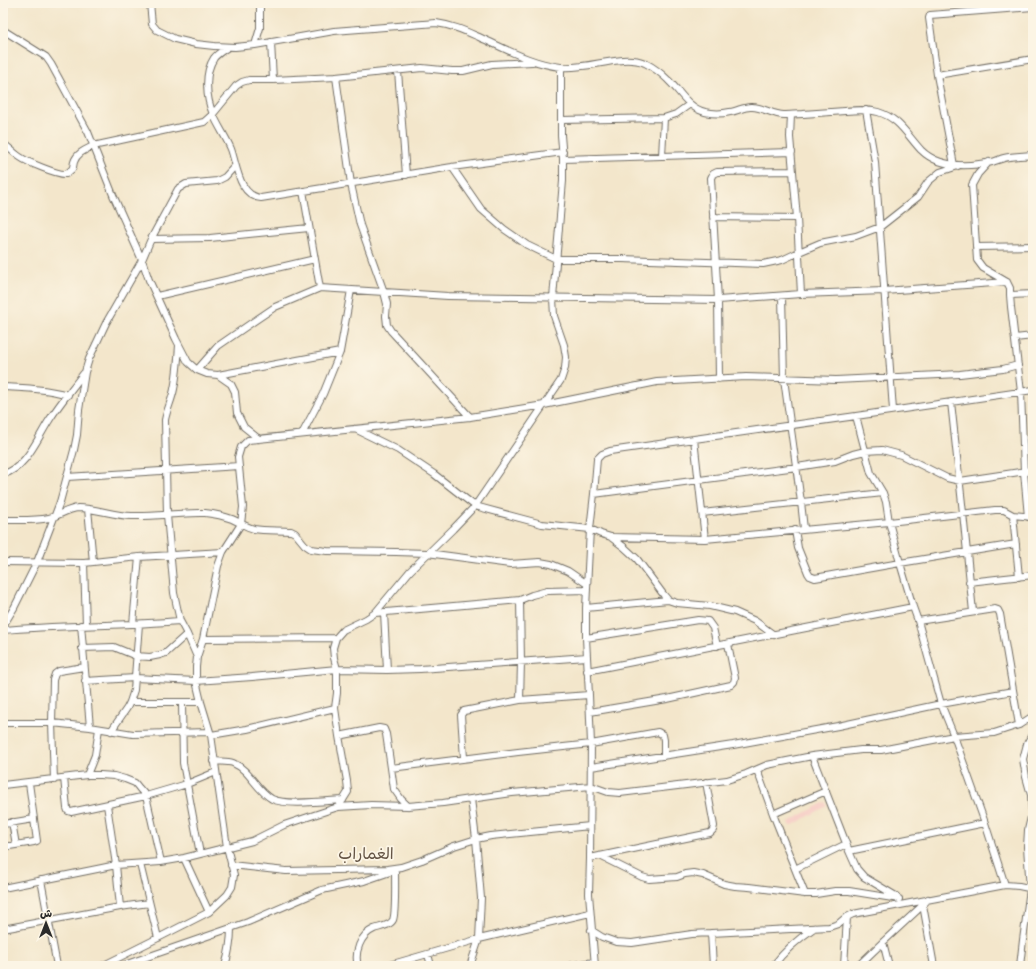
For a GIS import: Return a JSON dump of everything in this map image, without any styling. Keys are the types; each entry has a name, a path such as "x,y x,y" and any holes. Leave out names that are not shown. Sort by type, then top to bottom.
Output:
{"street":[{"path":"150,3 152,24 157,30 175,38 196,44 228,47 255,45 334,31 436,23 448,24 520,56 561,67 575,68 625,59 636,60 657,71 668,80 690,104 696,109 704,112 723,114 746,107 752,107 783,115 866,110 878,112 890,117 900,124 921,150 928,156 944,163 962,165 1033,154"},
{"path":"255,45 260,28 260,3"},
{"path":"954,165 938,75 929,18 930,15 1033,7"},
{"path":"3,30 46,57 51,64 88,132 149,280 158,296 188,362 197,370 207,374 218,375 340,352"},
{"path":"271,42 273,80"},
{"path":"228,47 215,56 210,65 207,81 209,105 231,150 240,180 246,189 256,197 261,198 452,167 563,155 662,156 792,152"},
{"path":"938,75 1033,60"},
{"path":"3,143 21,158 41,167 62,174 67,174 73,168 79,154 93,146 204,122 213,114 236,86 249,80 336,77 422,68 463,71 492,64 536,61"},
{"path":"338,807 348,792 335,708 337,693 337,669 333,648 336,638 343,630 375,613 410,571 475,506 561,380 565,368 566,357 564,345 554,316 553,298 563,181 561,67"},
{"path":"398,71 406,175"},
{"path":"336,77 351,184 360,225 384,292 387,304 387,325 391,332 470,417"},
{"path":"562,120 664,118 676,114 690,104"},
{"path":"866,110 875,162 893,410"},
{"path":"791,115 790,138 797,218 801,294"},
{"path":"662,156 664,118"},
{"path":"355,429 398,450 434,474 475,506 542,524 590,529 611,537 705,539 889,522 995,510 1004,510 1013,515 1030,517 1024,472 1021,392 1010,288 1007,282 983,268 977,260 972,184 978,174 989,162"},
{"path":"452,167 481,209 504,229 527,245 556,259 622,259 763,264 782,260 820,243 856,236 880,227 918,197 928,182 940,172 962,165"},
{"path":"3,474 11,472 24,460 50,419 84,372 106,323 142,260 151,239 178,189 186,184 217,181 225,177 235,166"},
{"path":"719,379 718,300 713,174 717,172 793,171"},
{"path":"303,191 320,288"},
{"path":"714,217 797,218"},
{"path":"151,239 210,238 309,228"},
{"path":"976,247 1033,246"},
{"path":"158,296 315,259"},
{"path":"197,370 218,346 275,307 320,288 448,296 718,300 801,294 884,291 1007,282"},
{"path":"302,434 323,394 340,352 351,290"},
{"path":"1010,295 1033,294"},
{"path":"782,296 784,379 797,467 804,529"},
{"path":"1015,338 1033,336"},
{"path":"179,345 174,390 165,420 167,515 174,593 180,621 188,634 197,657"},
{"path":"102,966 209,912 232,887 234,874 227,847 211,733 196,681 197,657 203,639 218,566 223,552 241,524 243,507 238,457 241,447 248,440 470,417 544,405 656,382 746,378 836,380 960,374 1004,369 1018,365"},
{"path":"3,626 14,608 36,562 63,495 77,435 84,372"},
{"path":"218,375 231,384 235,392 237,414 244,427 259,438"},
{"path":"3,387 33,389 68,395"},
{"path":"569,966 594,964 589,894 591,744 586,657 586,608 590,529 597,459 602,454 610,451 1033,390"},
{"path":"951,402 964,513 969,582 973,612"},
{"path":"856,416 870,473 883,493 886,502 889,522 900,563 941,704 985,823 1005,885"},
{"path":"694,439 705,539"},
{"path":"594,494 797,467 835,461 865,451 882,450 901,455 947,478 960,481 1033,470"},
{"path":"67,477 239,466"},
{"path":"702,513 883,493"},
{"path":"3,520 37,520 55,516 77,508 123,516 207,513 233,519 254,529 291,530 305,545 311,549 327,551 428,553 510,564 540,562 551,564 568,571 587,587"},
{"path":"88,509 93,562"},
{"path":"1013,515 1019,577"},
{"path":"795,530 798,548 810,576 815,578 1016,544"},
{"path":"611,537 637,559 668,600"},
{"path":"3,562 84,563 139,557 223,552"},
{"path":"111,731 130,702 134,690 139,557"},
{"path":"84,563 82,648 90,727"},
{"path":"969,582 1033,575"},
{"path":"375,613 520,600 532,594 547,591 587,587"},
{"path":"520,600 520,700"},
{"path":"586,608 668,600 677,603 710,606 734,612 755,621 774,635"},
{"path":"588,671 913,607"},
{"path":"918,621 973,612 995,609 998,610 1000,614 1019,725"},
{"path":"384,612 387,670"},
{"path":"586,638 698,620 708,621 713,628 717,646"},
{"path":"3,630 180,621"},
{"path":"82,648 114,648 136,656 146,657 160,655 172,648 188,634"},
{"path":"203,639 336,638"},
{"path":"590,712 667,699 731,685 735,678 728,644"},
{"path":"86,681 135,678 196,681 337,669 420,669 586,657"},
{"path":"54,780 52,723 55,674 59,671 84,667"},
{"path":"591,767 838,726 941,704 1013,691"},
{"path":"464,758 461,721 462,712 520,700 589,695"},
{"path":"130,702 201,702"},
{"path":"182,702 183,763 200,854"},
{"path":"3,724 52,723 144,734 211,733 247,729 335,708"},
{"path":"3,888 116,866 161,862 184,858 252,841 284,825 338,807 408,806 443,803 512,793 591,786 608,792 620,793 727,780 767,765 812,756 860,750 881,750 954,736 994,733 1019,725 1033,716"},
{"path":"339,736 380,728 384,729 394,789 408,806"},
{"path":"87,775 95,755 99,729"},
{"path":"391,768 464,758 591,744 658,732 663,735 664,756"},
{"path":"1020,966 1032,889 1027,847 1031,830 1031,788 1026,777 1023,759 1027,744 1033,733"},
{"path":"812,756 857,870 864,877 908,903"},
{"path":"214,761 232,763 242,768 264,793 273,799 286,803 343,800"},
{"path":"757,770 805,894"},
{"path":"64,778 68,811 71,812 146,796 188,784 216,772"},
{"path":"3,785 87,775 114,776 135,783 146,796 161,862"},
{"path":"3,847 37,841 29,782"},
{"path":"590,858 710,833 714,826 706,782"},
{"path":"773,814 826,791"},
{"path":"470,966 479,939 481,898 471,799"},
{"path":"107,805 116,866 120,907"},
{"path":"3,824 34,819"},
{"path":"12,822 16,845"},
{"path":"849,851 985,823"},
{"path":"122,966 248,922 322,890 364,881 476,839 491,836 590,826"},
{"path":"795,869 846,844"},
{"path":"600,856 649,879 677,877 693,873 734,886 805,894 849,891 899,898"},
{"path":"184,858 209,912"},
{"path":"140,864 158,938"},
{"path":"231,865 286,871 398,869"},
{"path":"358,966 356,960 358,947 365,935 372,930 389,924 393,920 398,869"},
{"path":"41,880 57,966"},
{"path":"591,930 602,937 616,942 632,943 692,934 829,927 838,924 847,916 853,914 928,899 1005,885 1032,889"},
{"path":"858,966 928,899"},
{"path":"3,929 149,903"},
{"path":"923,905 934,966"},
{"path":"386,966 479,939 590,913"},
{"path":"844,966 847,916"},
{"path":"225,966 230,946 231,928"},
{"path":"773,966 788,948 815,928"},
{"path":"712,933 714,966"},
{"path":"883,942 889,966"},
{"path":"428,954 431,966"}],"shaded area":[{"path":"825,802 827,806 791,826 789,822"}],"district":[{"name":"الغماراب","path":"366,853"}]}
